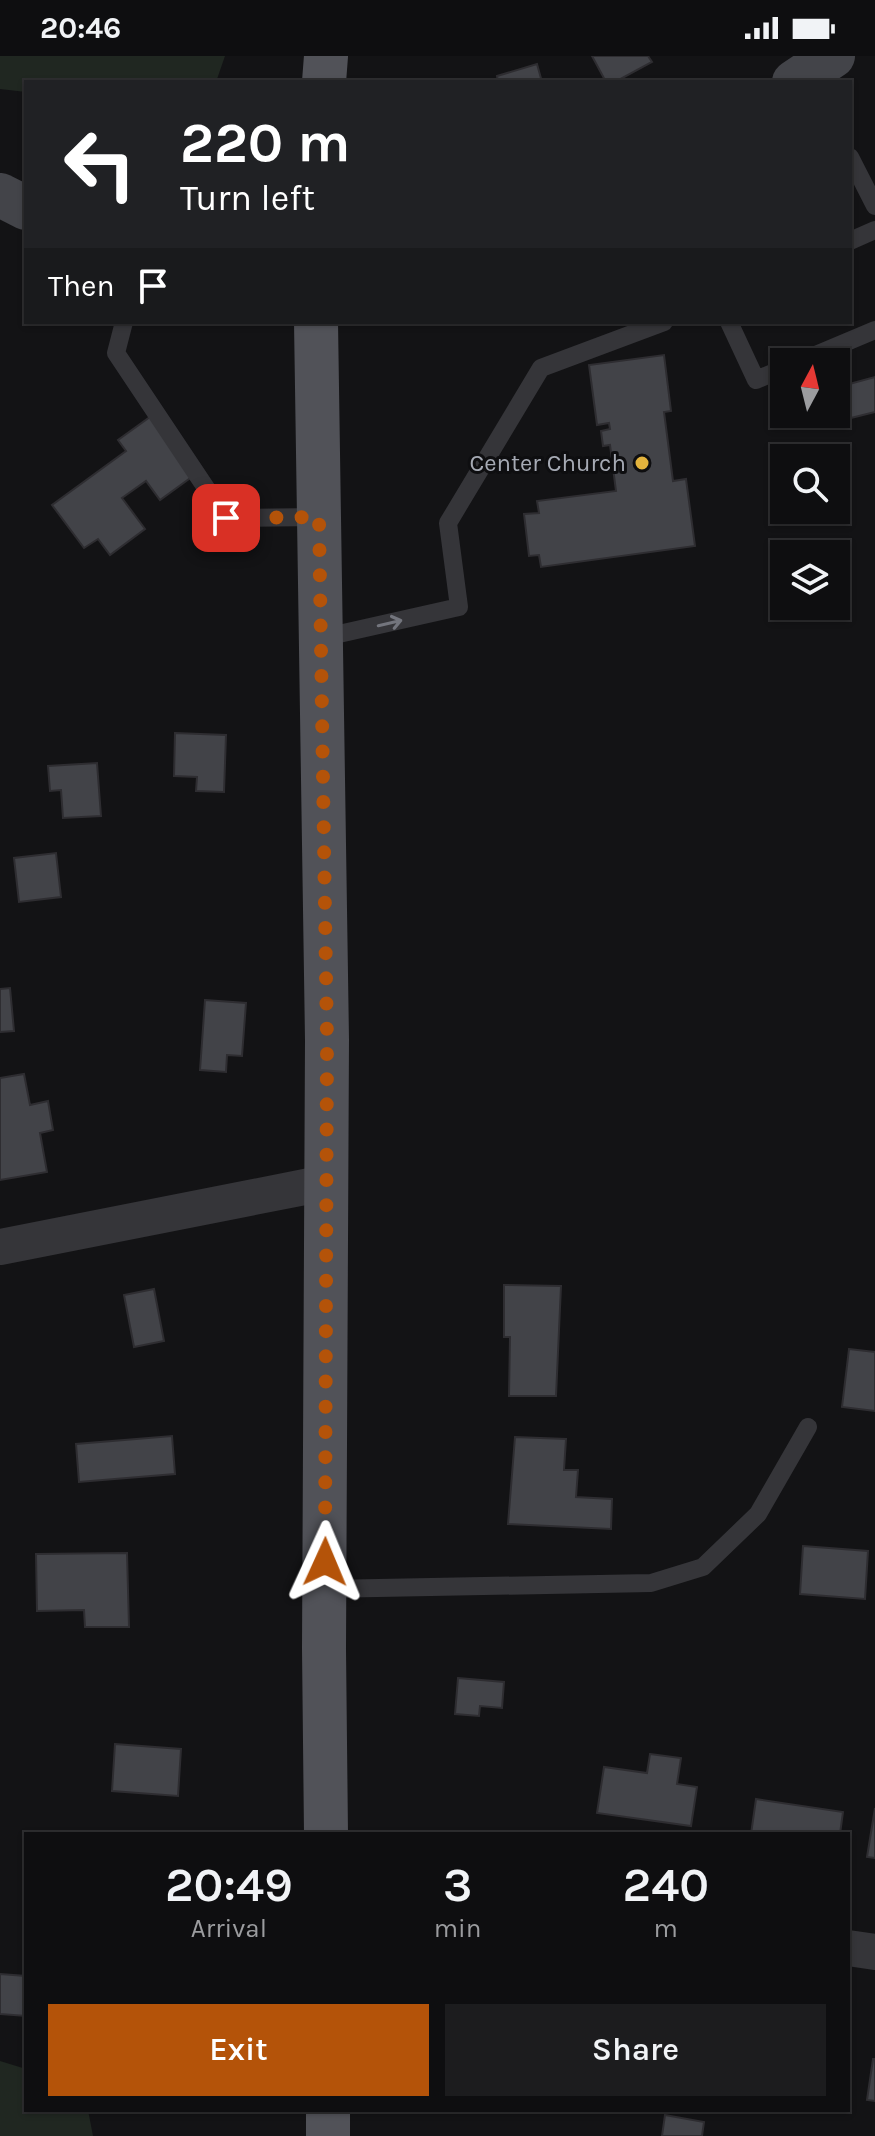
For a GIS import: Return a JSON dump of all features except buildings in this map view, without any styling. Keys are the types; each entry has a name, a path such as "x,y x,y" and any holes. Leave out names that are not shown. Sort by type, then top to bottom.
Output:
{"main road":[{"path":"324,80 326,56"},
{"path":"0,195 24,207"},
{"path":"316,324 327,1040 326,1832"},
{"path":"328,2112 328,2136"}],"street":[{"path":"0,1247 325,1183"},
{"path":"850,1948 875,1952"}],"lane":[{"path":"852,161 875,206"},
{"path":"852,240 875,230"},
{"path":"123,324 116,353 226,518 319,517"},
{"path":"321,638 459,607 448,523 541,368 655,324"},
{"path":"730,324 756,380 770,374"},
{"path":"832,348 875,330"},
{"path":"325,1589 651,1583 703,1567 758,1514 808,1427"}],"shaded area":[{"path":"0,56 225,56 217,80 24,80 24,92 0,89"},
{"path":"0,2061 24,2068 24,2112 88,2112 93,2136 0,2136"}],"place":[{"name":"Center Church","path":"642,463"}],"route":[{"path":"226,518 319,517 327,1040 325,1562"}]}
